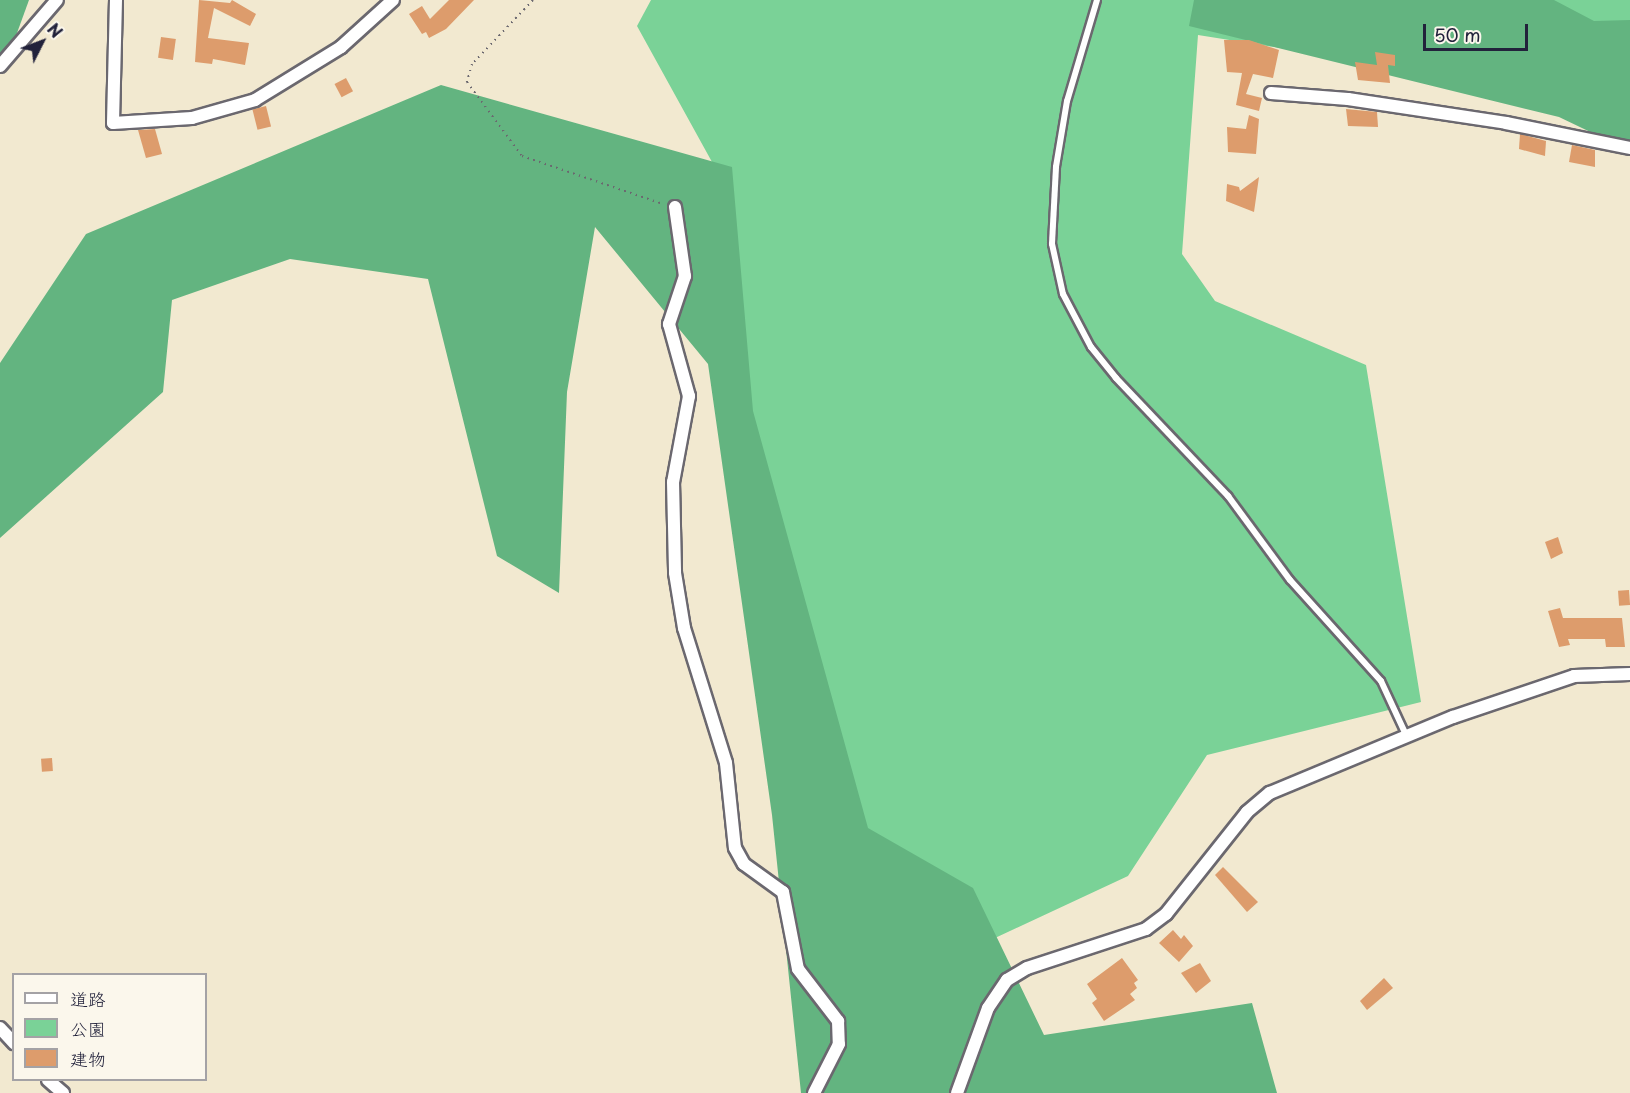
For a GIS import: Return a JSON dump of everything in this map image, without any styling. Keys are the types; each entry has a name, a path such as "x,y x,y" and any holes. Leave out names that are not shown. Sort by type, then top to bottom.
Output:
{"street":[{"path":"0,66 57,0"},
{"path":"116,0 113,123 192,118 255,100 341,47 393,0"},
{"path":"1271,93 1495,121 1630,148"},
{"path":"675,207 685,276 669,324 689,396 673,482 675,573 684,628 726,763 735,848 744,864 783,892 798,969 838,1021 839,1044 814,1093"},
{"path":"957,1093 988,1008 1007,980 1027,968 1146,929 1166,914 1247,812 1270,793 1407,737 1574,676 1630,674"},
{"path":"0,1028 12,1041"},
{"path":"49,1081 63,1093"}],"lane":[{"path":"1096,0 1067,101 1056,167 1052,244 1063,294 1086,340 1116,378 1228,496 1290,580 1381,681 1407,737"}],"path":[{"path":"533,0 472,64 467,75 467,82 491,118 522,156 675,207"}],"green space":[{"path":"0,0 29,0 13,44 0,56"},
{"path":"651,0 1630,0 1630,103 1198,35 1182,254 1215,301 1366,365 1421,702 1207,755 1128,876 935,966 807,827 712,162 637,26"},
{"path":"1194,0 1554,0 1594,21 1630,20 1630,151 1559,117 1189,26"},
{"path":"441,85 732,167 753,411 868,828 973,888 1044,1035 1252,1003 1277,1093 801,1093 772,815 708,364 595,227 567,392 559,593 497,556 428,279 290,259 172,300 163,392 0,538 0,363 86,234"}],"building":[{"path":"199,0 230,3 232,0 256,14 250,26 214,8 208,38 249,43 245,65 213,59 212,64 195,62"},
{"path":"449,0 474,0 446,29 429,38 426,32 422,34 409,14 422,6 430,19"},
{"path":"161,37 176,39 173,60 158,58"},
{"path":"1224,40 1249,40 1279,50 1273,78 1253,74 1246,94 1262,98 1259,111 1236,105 1242,73 1227,72"},
{"path":"1375,52 1395,55 1395,66 1388,65 1390,83 1358,80 1355,62 1377,65"},
{"path":"346,78 353,91 342,97 335,84"},
{"path":"266,106 271,126 257,130 252,109"},
{"path":"1346,109 1377,112 1378,127 1348,126"},
{"path":"1249,115 1259,119 1256,154 1228,152 1227,127 1246,129"},
{"path":"155,129 162,154 146,158 138,130"},
{"path":"1520,134 1546,141 1545,156 1519,149"},
{"path":"1572,145 1595,150 1595,167 1569,162"},
{"path":"1259,177 1254,212 1226,201 1227,184 1239,187 1240,191"},
{"path":"1558,537 1563,553 1551,559 1545,542"},
{"path":"1629,590 1630,605 1619,606 1618,591"},
{"path":"1560,608 1563,618 1622,618 1625,647 1606,647 1605,639 1568,639 1570,645 1559,647 1548,611"},
{"path":"52,758 53,771 42,772 41,759"},
{"path":"1223,867 1258,902 1247,912 1215,875"},
{"path":"1173,930 1181,939 1184,935 1193,946 1179,962 1159,943"},
{"path":"1122,958 1138,980 1134,983 1137,988 1130,994 1135,1000 1104,1021 1092,1003 1097,999 1087,984"},
{"path":"1200,963 1211,981 1196,993 1181,973"},
{"path":"1384,978 1393,988 1367,1010 1360,1001"}]}
